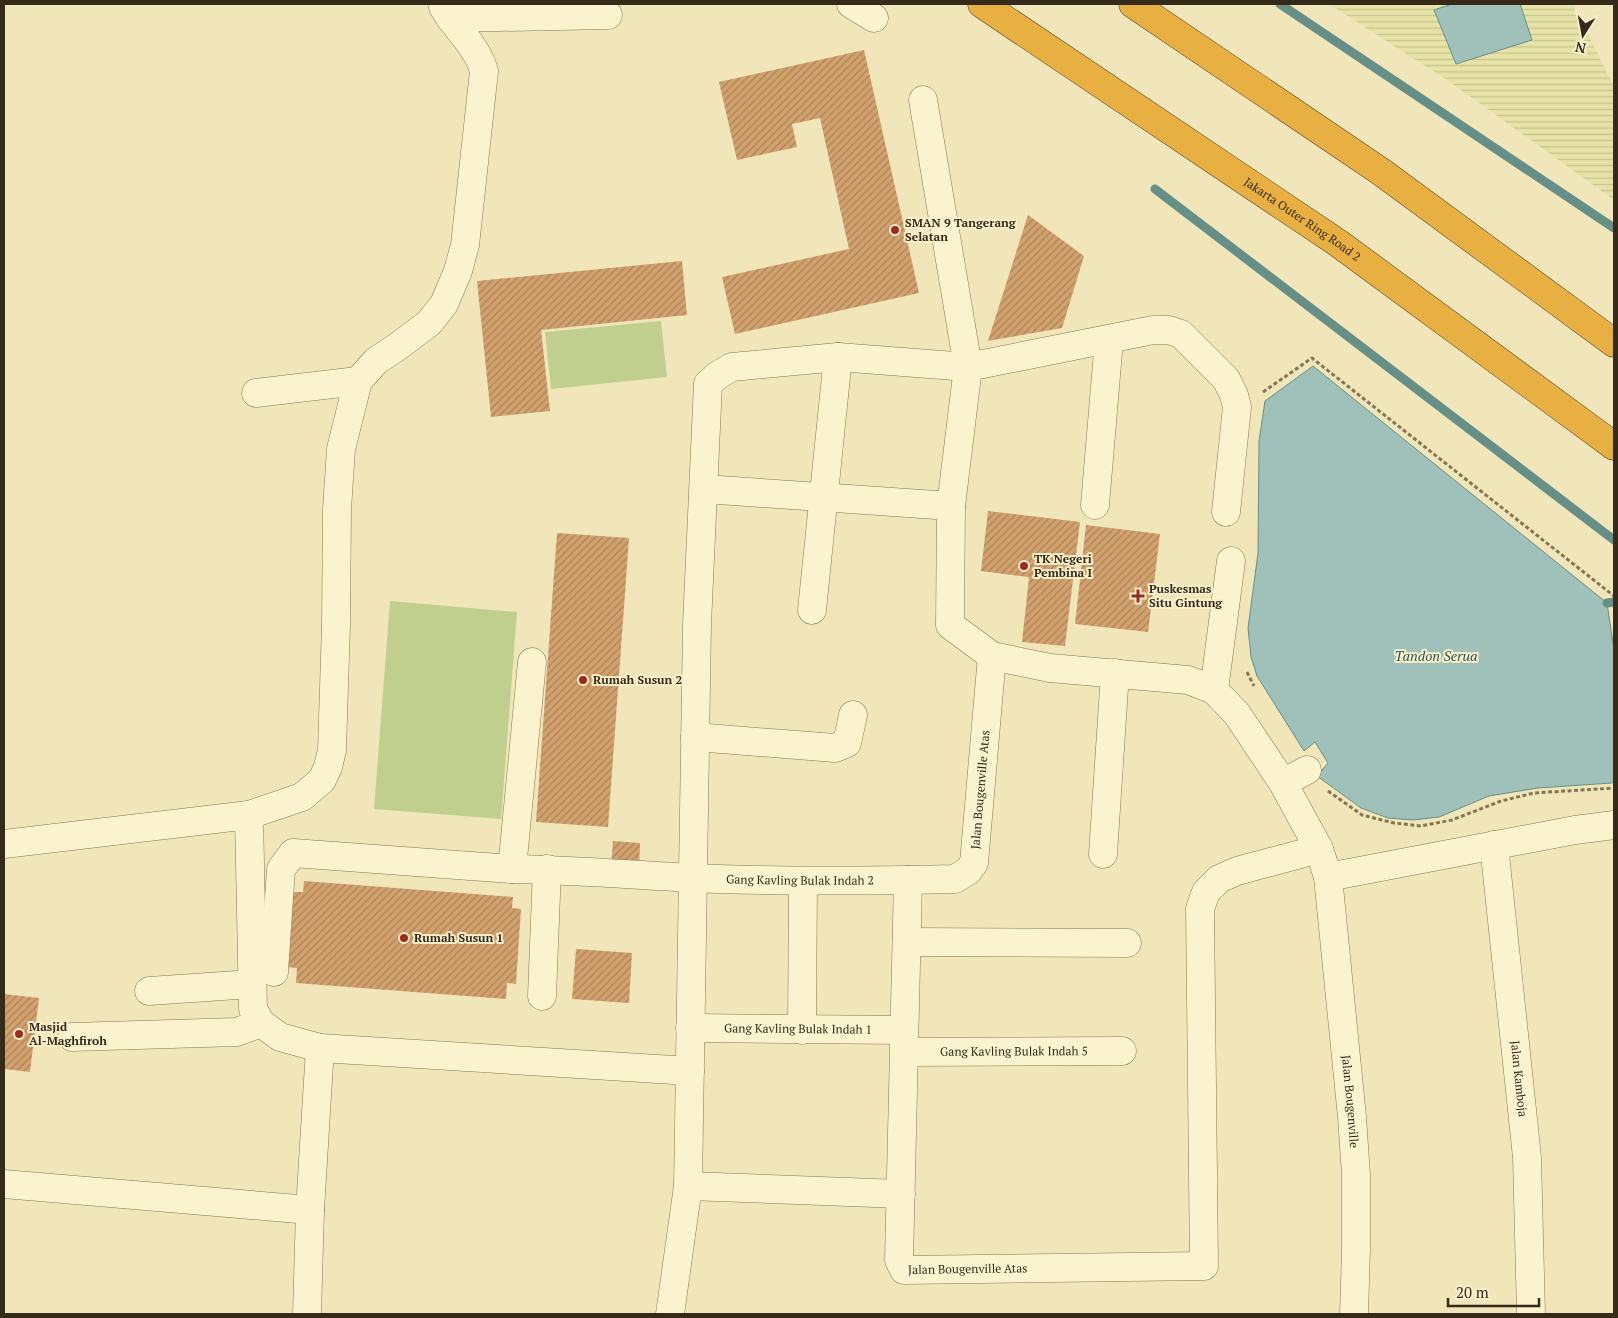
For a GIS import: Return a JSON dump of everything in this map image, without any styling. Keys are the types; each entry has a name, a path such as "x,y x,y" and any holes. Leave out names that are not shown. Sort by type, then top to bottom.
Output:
{"highway":[{"name":"Jakarta Outer Ring Road 2","path":"982,4 1338,242 1614,446"},
{"path":"1133,4 1380,171 1614,343"}],"street":[{"path":"851,4 874,18"},
{"path":"446,11 608,15"},
{"path":"4,844 249,815 302,797 322,780 328,767 332,750 337,509 341,449 358,381 376,361 429,323 444,304 458,272 465,245 484,71 481,60 474,48 446,11"},
{"path":"923,100 968,368 951,506 950,625 992,656 1050,668 1188,680 1214,690 1231,561"},
{"path":"670,1314 688,1186 697,624 708,384 718,375 732,367 838,357 968,368 1153,330 1169,330 1181,334 1226,379 1234,395 1236,407 1226,512"},
{"path":"1095,505 1109,340"},
{"path":"812,610 838,357"},
{"path":"256,393 358,381"},
{"path":"704,489 951,506"},
{"name":"Jalan Bougenville Atas","path":"992,656 974,863 968,871 955,879 908,880 899,1260 904,1270 1204,1266 1200,909 1206,892 1219,879 1237,871 1319,849"},
{"path":"512,869 532,662"},
{"path":"1103,854 1116,673"},
{"name":"Jalan Bougenville","path":"1214,690 1237,714 1283,783 1319,849 1329,883 1356,1175 1354,1314"},
{"path":"695,737 835,748 847,743 853,715"},
{"path":"1283,783 1307,770"},
{"path":"249,815 263,978 253,1009 261,1023 280,1037 320,1048 690,1071"},
{"path":"1329,883 1494,845 1614,825"},
{"name":"Jalan Kamboja","path":"1494,845 1527,1157 1531,1314"},
{"name":"Gang Kavling Bulak Indah 2","path":"263,978 280,869 294,853 512,869 547,869 693,878 803,881 908,880"},
{"path":"542,996 547,869"},
{"path":"802,1030 803,881"},
{"path":"907,942 1127,943"},
{"path":"149,991 263,978"},
{"path":"72,1037 236,1032 261,1023"},
{"name":"Gang Kavling Bulak Indah 1","path":"690,1028 802,1030 905,1041"},
{"name":"Gang Kavling Bulak Indah 5","path":"905,1041 1122,1051"},
{"path":"307,1314 310,1210 320,1048"},
{"path":"4,1184 310,1210"},
{"path":"688,1186 901,1194"}],"path":[{"path":"1258,396 1312,358 1614,596"},
{"path":"1245,665 1256,690"},
{"path":"1307,770 1330,793 1362,815 1394,823 1421,826 1452,820 1501,801 1534,793 1614,788"}],"shaded area":[{"path":"1329,4 1573,4 1614,87 1614,200 1450,82"}],"green space":[{"path":"661,321 667,377 551,389 545,332"},
{"path":"390,601 517,612 501,819 374,809"}],"water":[{"path":"1452,4 1520,4 1532,40 1456,64 1434,10"},
{"name":"Tandon Serua","path":"1313,366 1607,603 1614,650 1614,781 1612,783 1538,788 1489,796 1439,817 1413,820 1388,818 1361,808 1317,776 1328,763 1315,742 1304,751 1257,676 1251,657 1248,628 1258,553 1259,441 1265,401"}],"building":[{"path":"864,50 919,293 735,334 722,277 849,249 820,118 792,124 797,147 737,160 719,82"},
{"path":"1028,215 1084,256 1062,328 988,341"},
{"path":"682,261 687,315 541,330 550,411 491,417 477,281"},
{"path":"988,511 1080,522 1065,646 1022,642 1029,577 981,571"},
{"path":"1086,525 1160,534 1148,632 1075,624"},
{"name":"Rumah Susun 2","path":"557,533 629,538 608,827 536,822"},
{"path":"613,841 640,843 639,870 611,868"},
{"name":"Rumah Susun 1","path":"304,881 513,897 512,908 521,909 516,984 507,983 506,999 296,983 297,968 287,967 293,892 303,892"},
{"path":"576,949 632,953 629,1003 572,999"},
{"name":"Masjid Al-Maghfiroh","path":"4,994 39,998 30,1072 4,1069"}],"waterway":[{"path":"1280,4 1614,228"},
{"path":"1155,189 1614,540"},
{"path":"1607,603 1614,602"}],"place":[{"name":"SMAN 9 Tangerang Selatan","path":"895,230"},
{"name":"TK Negeri Pembina I","path":"1024,566"},
{"name":"Puskesmas Situ Gintung","path":"1138,596"},
{"name":"Rumah Susun 2","path":"583,680"},
{"name":"Rumah Susun 1","path":"404,938"},
{"name":"Masjid Al-Maghfiroh","path":"19,1034"}]}
